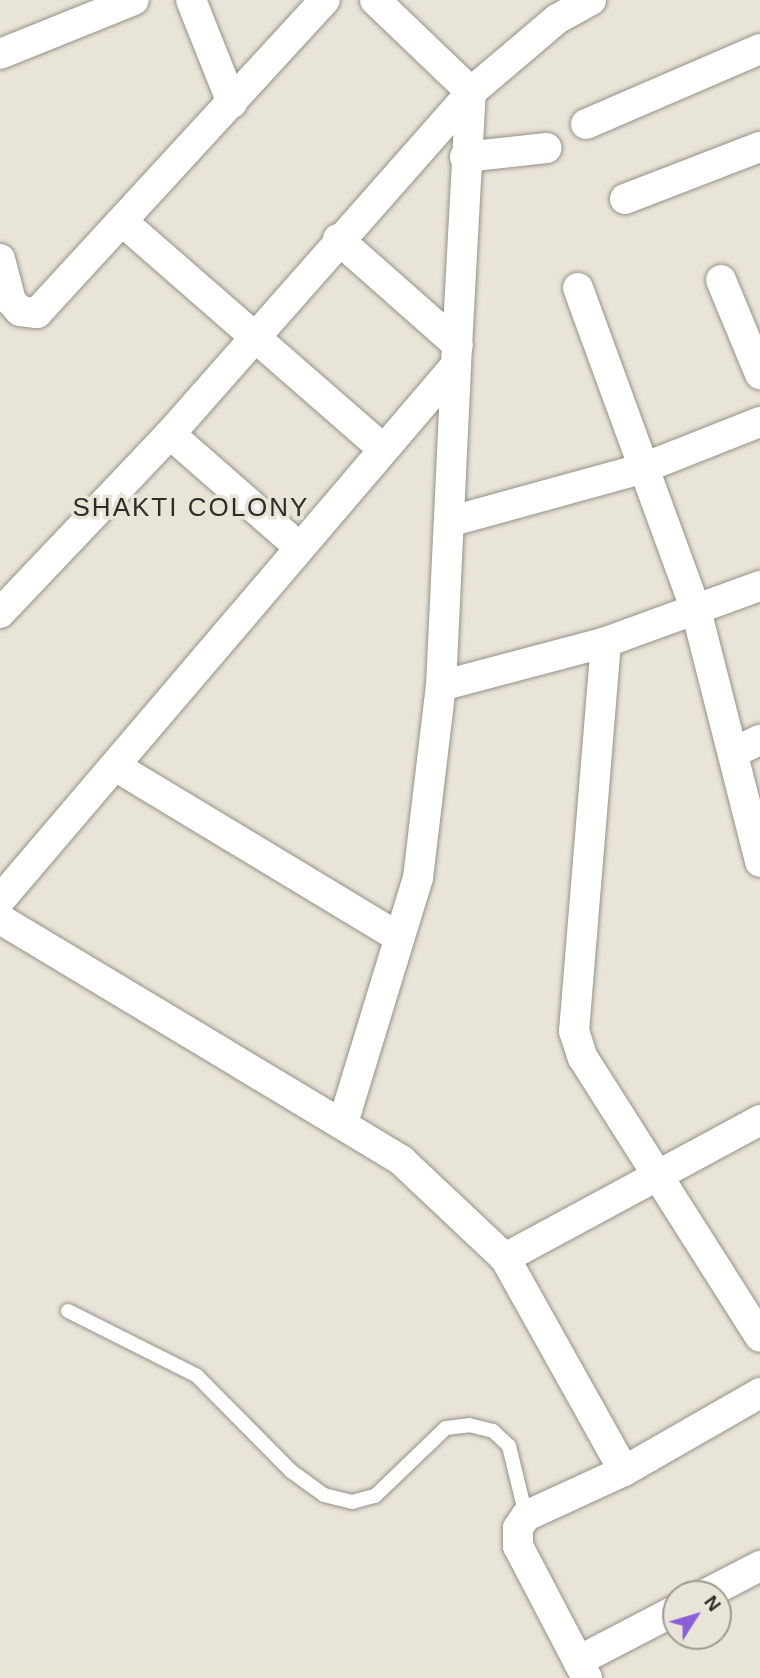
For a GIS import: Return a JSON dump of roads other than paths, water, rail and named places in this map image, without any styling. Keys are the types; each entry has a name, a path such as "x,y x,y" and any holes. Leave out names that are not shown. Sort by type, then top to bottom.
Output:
{"street":[{"path":"0,54 134,0"},
{"path":"191,0 232,103"},
{"path":"2,271 20,311 37,313 325,0"},
{"path":"375,0 471,92"},
{"path":"0,613 170,434 338,239 471,92 557,19 591,0"},
{"path":"586,124 760,49"},
{"path":"343,1123 418,878 441,686 452,521 457,355 471,92"},
{"path":"625,199 760,147"},
{"path":"466,157 547,148"},
{"path":"123,222 382,447"},
{"path":"338,239 457,355"},
{"path":"721,280 760,374"},
{"path":"578,288 641,469 696,610 760,862"},
{"path":"0,900 457,355"},
{"path":"452,521 641,469 760,422"},
{"path":"170,434 298,546"},
{"path":"441,686 606,642 760,586"},
{"path":"606,642 574,1031 583,1058 760,1337"},
{"path":"733,753 760,740"},
{"path":"115,766 398,937"},
{"path":"0,919 343,1123 402,1161 505,1258 624,1471"},
{"path":"505,1258 660,1177 760,1120"},
{"path":"662,1619 583,1670 518,1546 526,1516 624,1471 760,1393"},
{"path":"732,1581 760,1566"}],"lane":[{"path":"68,1311 197,1376 290,1471 324,1494 352,1502 375,1496 446,1428 470,1425 493,1431 509,1446 526,1516"}],"district":[{"name":"SHAKTI COLONY","path":"191,508"}]}
